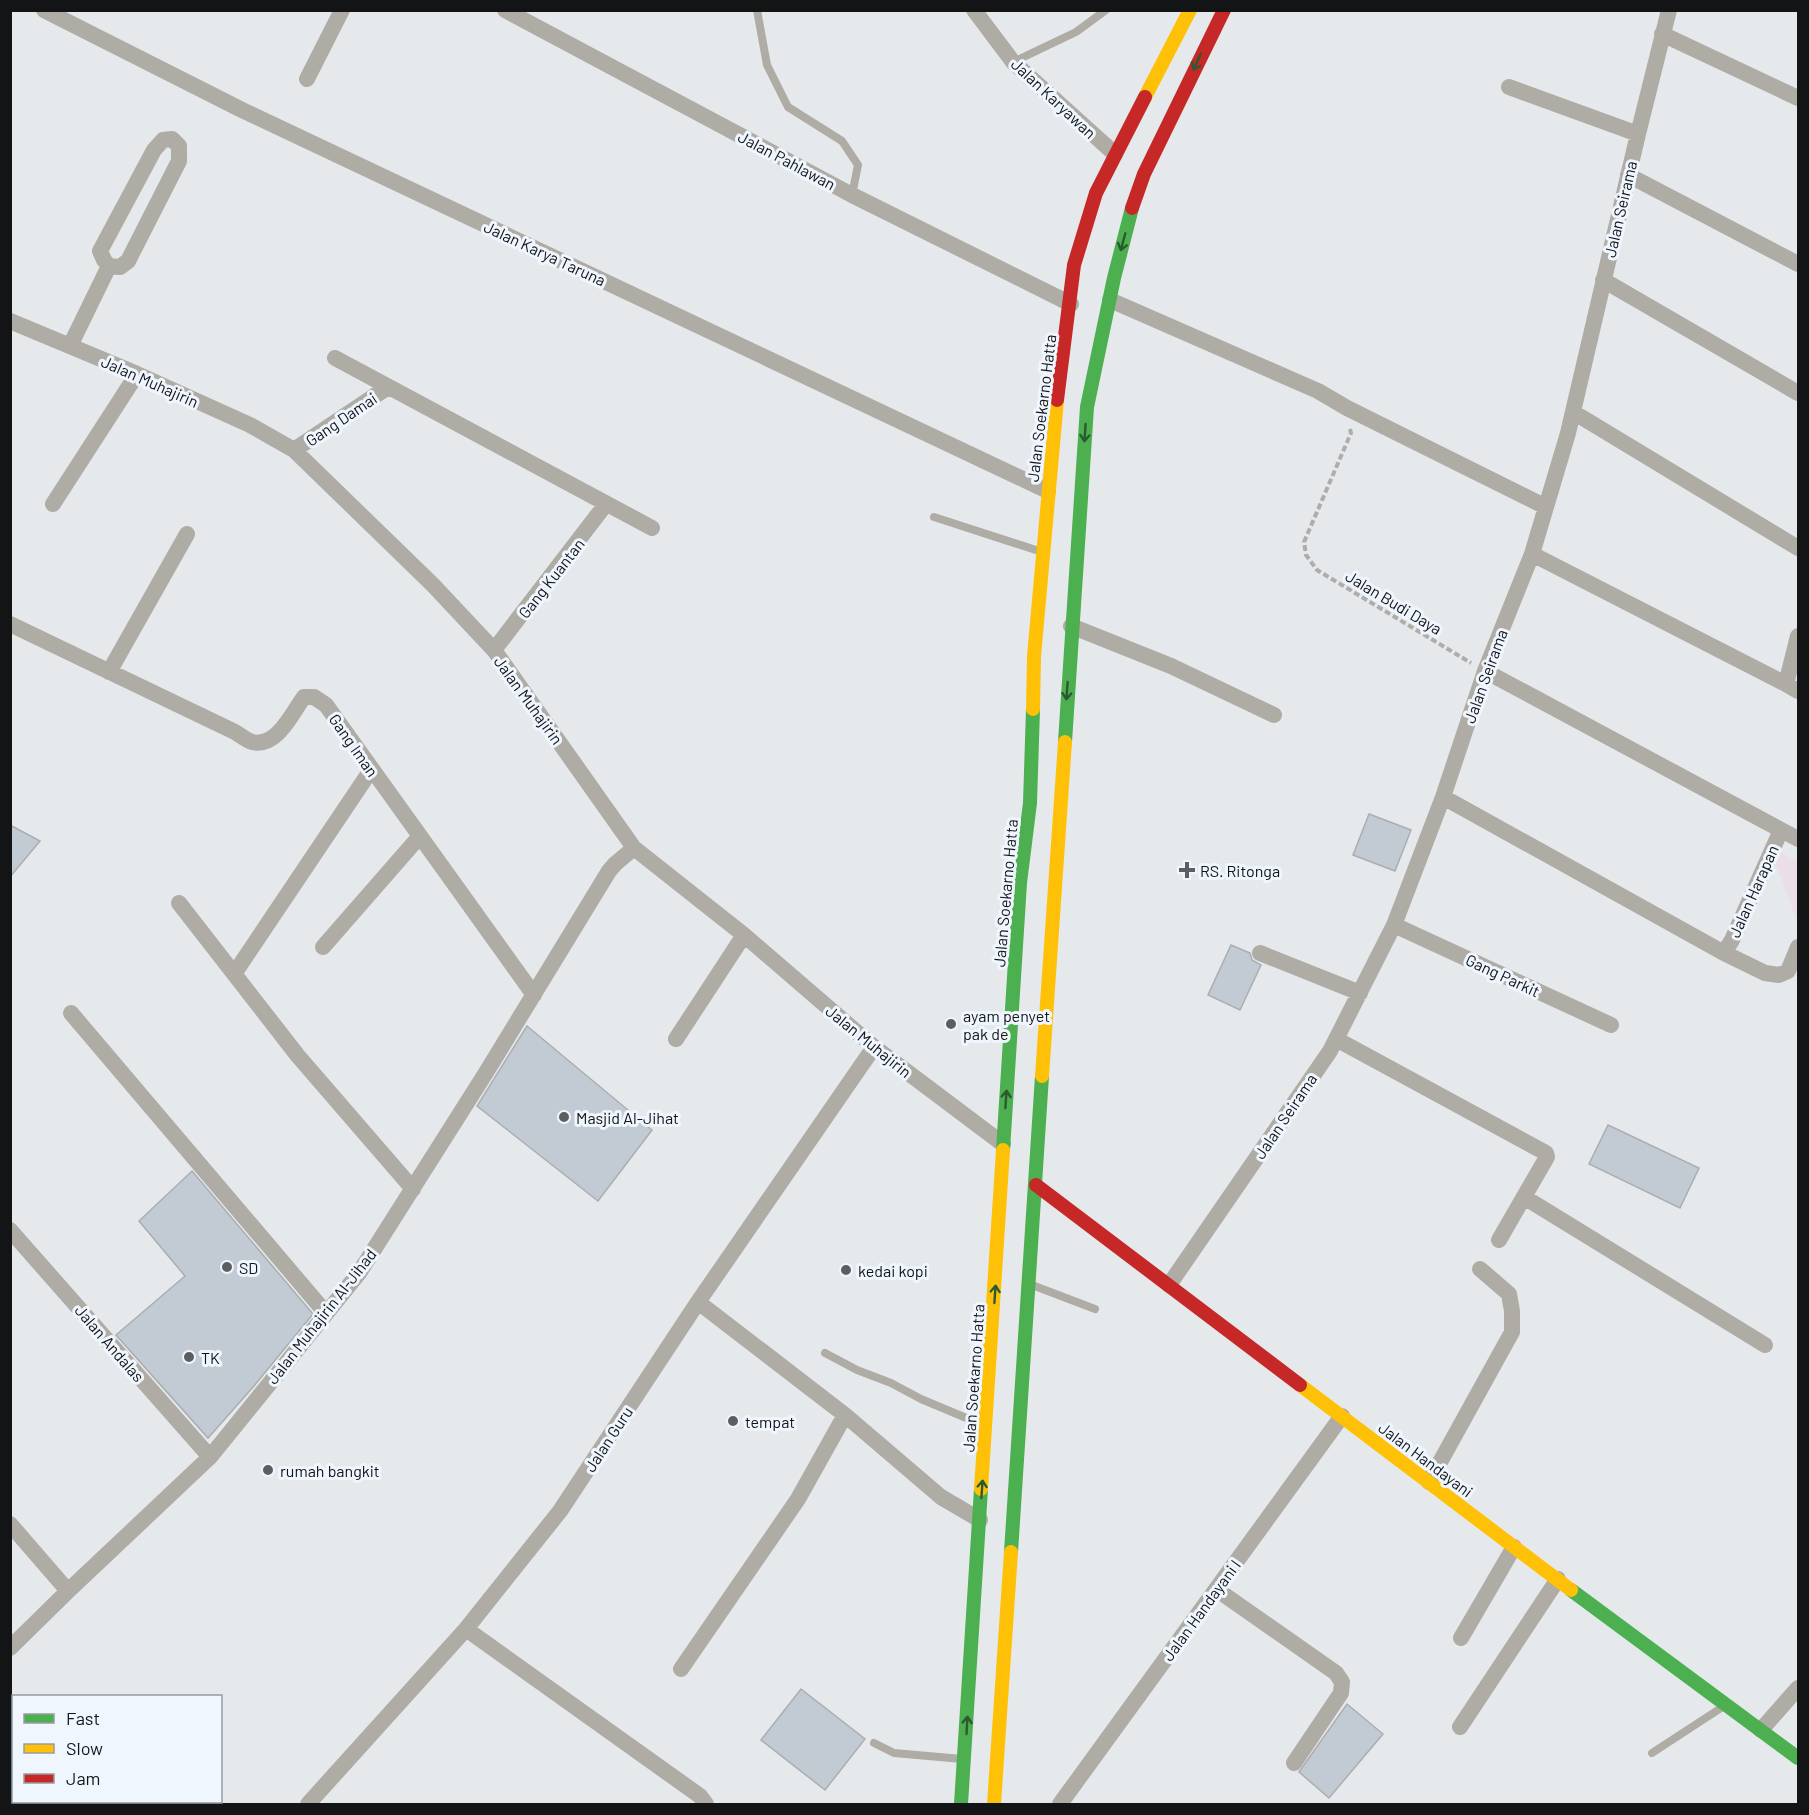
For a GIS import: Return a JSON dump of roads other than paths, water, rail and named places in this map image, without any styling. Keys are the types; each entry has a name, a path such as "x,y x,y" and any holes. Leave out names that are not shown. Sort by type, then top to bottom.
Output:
{"main road":[{"name":"Jalan Soekarno Hatta","path":"994,1804 1036,1185 1052,658 1043,552 1048,491 1074,265 1096,193 1190,10"},
{"name":"Jalan Soekarno Hatta","path":"961,1804 1020,883 1052,658 1071,626 1087,407 1134,200 1144,174 1224,10"},
{"name":"Jalan Handayani","path":"1036,1185 1798,1758"}],"street":[{"name":"Jalan Karya Taruna","path":"44,10 253,115 1048,491"},
{"path":"307,80 342,10"},
{"name":"Jalan Pahlawan","path":"506,10 852,195 1071,304"},
{"name":"Jalan Karyawan","path":"974,10 1013,62 1115,154"},
{"name":"Jalan Seirama","path":"1169,1285 1336,1040 1394,925 1443,797 1485,671 1532,554 1573,412 1669,10"},
{"path":"1662,34 1798,98"},
{"path":"1509,87 1638,134"},
{"path":"172,139 179,146 179,161 128,261 120,267 109,266 100,251 154,150 163,140 172,139"},
{"path":"1628,175 1798,264"},
{"path":"70,346 109,266"},
{"path":"1603,280 1798,393"},
{"path":"1110,300 1318,391 1347,408 1546,507"},
{"name":"Jalan Muhajirin","path":"10,321 137,374 250,425 294,450 433,585 494,650 634,848 744,935 874,1047 1003,1144"},
{"path":"335,358 652,528"},
{"path":"52,504 137,374"},
{"name":"Gang Damai","path":"294,450 388,387"},
{"path":"1573,412 1798,548"},
{"name":"Gang Kuantan","path":"494,650 606,504"},
{"path":"109,672 187,534"},
{"path":"1532,554 1792,687 1798,636"},
{"name":"Gang Iman","path":"10,624 235,732 251,742 266,743 276,735 304,697 314,697 326,705 534,995"},
{"path":"1071,626 1171,666 1274,715"},
{"path":"1485,671 1798,839"},
{"path":"234,974 371,770"},
{"path":"1443,797 1724,953 1765,973 1779,975 1795,966 1798,948"},
{"name":"Jalan Harapan","path":"1724,953 1781,830"},
{"path":"323,947 420,836"},
{"name":"Jalan Muhajirin Al-Jihad","path":"10,1648 210,1457 325,1312 359,1273 609,871 634,848"},
{"path":"178,903 298,1056 412,1189"},
{"name":"Gang Parkit","path":"1394,925 1611,1025"},
{"path":"676,1039 744,935"},
{"path":"1260,953 1360,993"},
{"path":"71,1013 325,1312"},
{"path":"1336,1040 1543,1150 1547,1157 1499,1239"},
{"name":"Jalan Guru","path":"308,1804 466,1629 560,1511 698,1302 874,1047"},
{"path":"1524,1197 1765,1346"},
{"name":"Jalan Andalas","path":"10,1230 210,1457"},
{"path":"1429,1482 1512,1332 1509,1294 1480,1269"},
{"path":"698,1302 845,1415 941,1497 980,1520"},
{"path":"681,1669 798,1499 845,1415"},
{"name":"Jalan Handayani I","path":"1060,1804 1342,1416"},
{"path":"10,1524 68,1591"},
{"path":"1461,1638 1515,1547"},
{"path":"1460,1727 1558,1579"},
{"path":"1216,1589 1336,1673 1342,1682 1341,1693 1294,1763"},
{"path":"466,1629 700,1796 706,1804"},
{"path":"1761,1730 1798,1688"}],"lane":[{"path":"757,10 767,65 788,107 842,141 858,165 852,195"},
{"path":"1013,62 1076,32 1106,10"},
{"path":"934,517 1043,552"},
{"path":"1029,1284 1095,1309"},
{"path":"825,1353 857,1370 891,1383 921,1399 986,1427"},
{"path":"1652,1753 1725,1705"},
{"path":"874,1743 894,1753 965,1759"}],"place":[{"name":"RS. Ritonga","path":"1187,870"},
{"name":"ayam penyet pak de","path":"951,1024"},
{"name":"Masjid Al-Jihat","path":"564,1117"},
{"name":"SD","path":"227,1267"},
{"name":"kedai kopi","path":"846,1270"},
{"name":"TK","path":"189,1357"},
{"name":"tempat","path":"733,1421"},
{"name":"rumah bangkit","path":"268,1470"}]}
